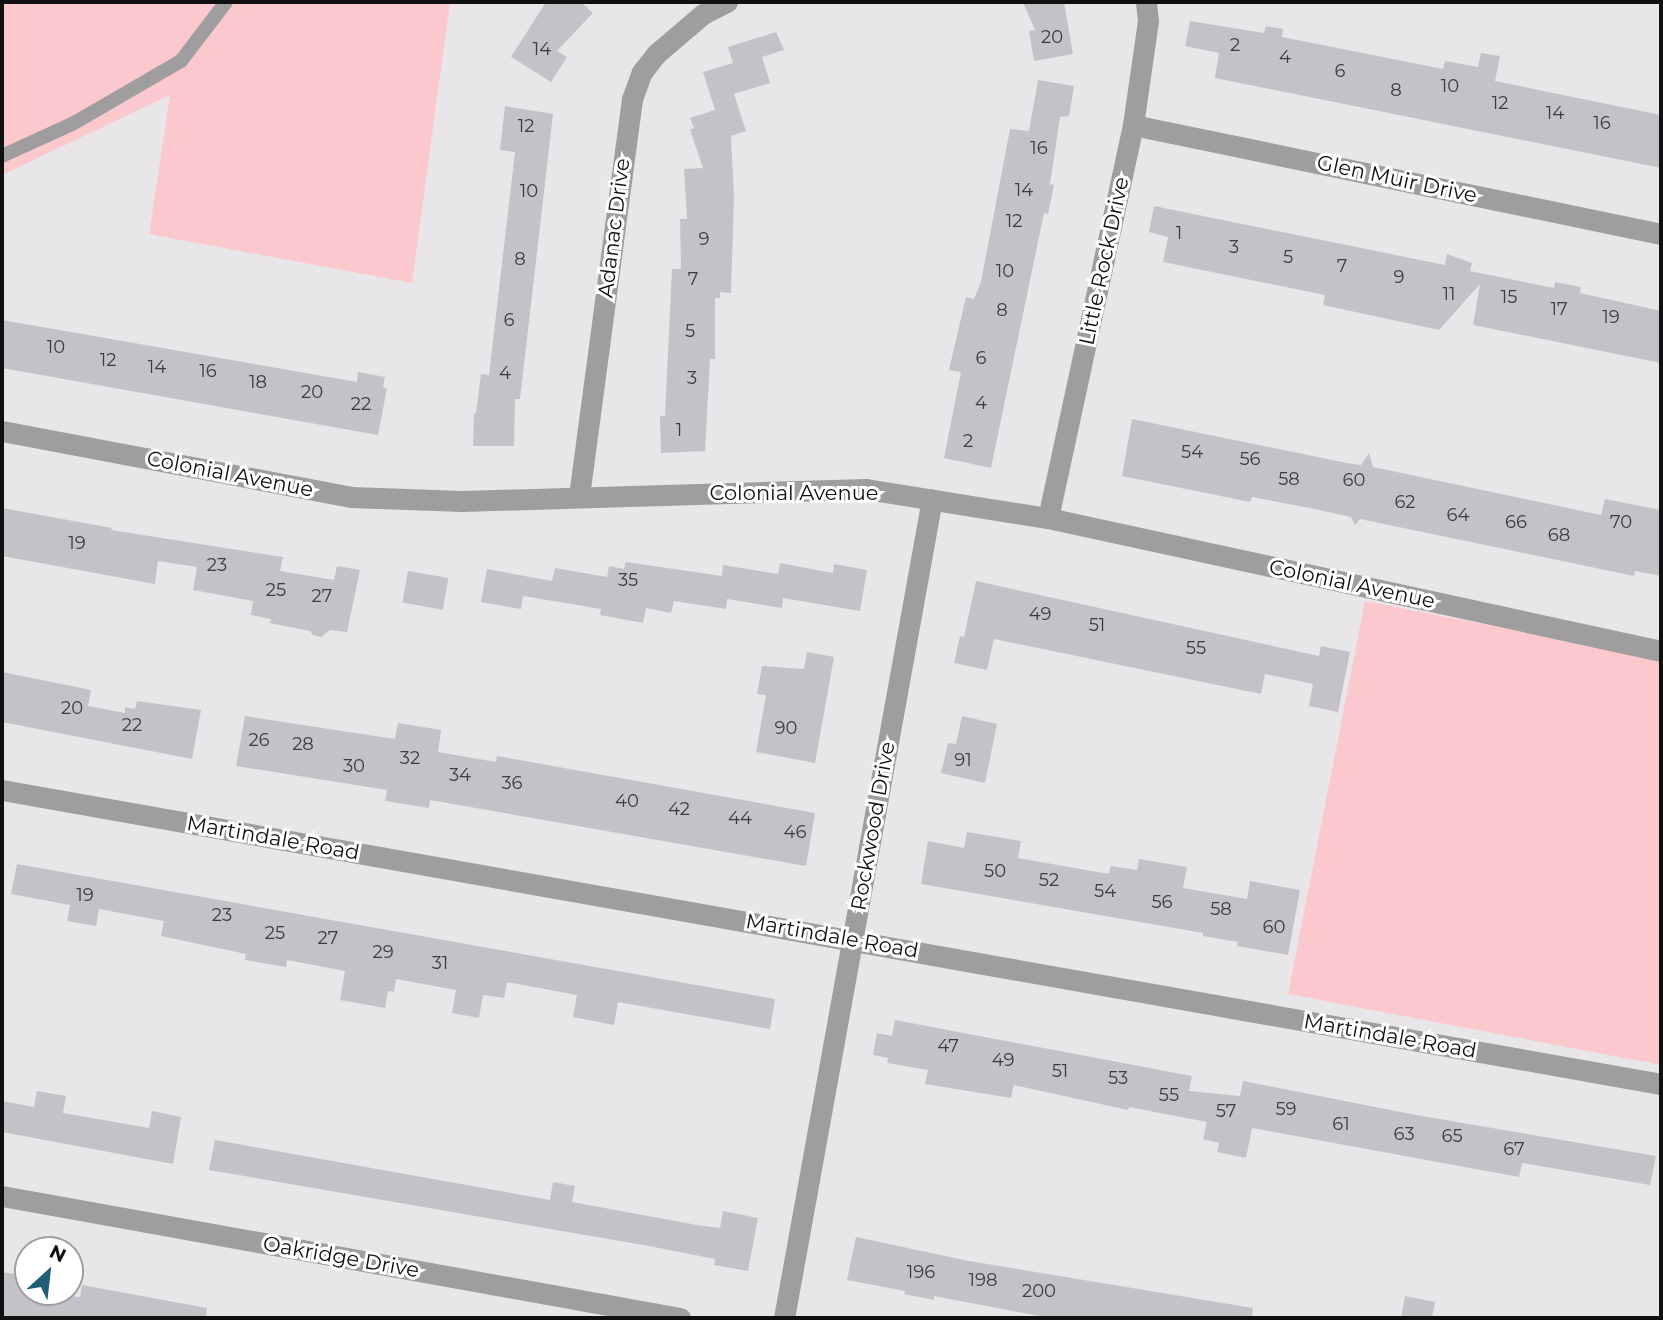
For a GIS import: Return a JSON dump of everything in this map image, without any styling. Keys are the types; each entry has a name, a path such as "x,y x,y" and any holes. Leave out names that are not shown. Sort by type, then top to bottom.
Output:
{"street":[{"name":"Adanac Drive","path":"579,496 632,99 642,72 656,54 703,14 727,2"},
{"name":"Little Rock Drive","path":"1048,518 1133,125 1148,21 1146,2"},
{"name":"Glen Muir Drive","path":"1133,125 1661,234"},
{"name":"Colonial Avenue","path":"2,431 351,497 462,501 866,489 1048,518 1661,650"},
{"name":"Rockwood Drive","path":"784,1318 933,499"},
{"name":"Martindale Road","path":"2,790 1661,1084"},
{"name":"Oakridge Drive","path":"2,1196 680,1318"}],"lane":[{"path":"2,156 74,123 181,61 226,2"}],"shaded area":[{"path":"2,2 450,2 412,283 149,234 170,95 2,175"},
{"path":"1365,601 1661,659 1661,1065 1288,994"}],"building":[{"path":"546,2 581,2 593,13 557,51 567,57 551,82 511,57"},
{"path":"1023,2 1064,2 1073,54 1034,61 1029,31 1035,30"},
{"path":"1190,21 1264,33 1266,26 1283,29 1282,37 1443,69 1445,61 1478,67 1481,53 1500,56 1495,81 1661,115 1661,168 1215,78 1219,53 1185,46"},
{"path":"776,32 784,50 762,57 770,83 734,94 746,131 731,136 734,197 731,293 720,292 720,298 715,298 715,359 710,359 705,451 661,453 660,416 665,416 672,269 681,269 680,219 687,219 684,169 703,168 690,130 694,128 690,118 715,110 703,72 733,63 728,47"},
{"path":"1038,80 1074,86 1069,116 1060,117 1050,184 1054,185 1048,214 1044,213 991,468 944,458 961,372 949,370 966,297 974,299 981,282 1010,129 1029,131"},
{"path":"505,106 553,114 520,399 515,399 514,446 473,446 474,413 481,374 489,375 515,152 500,150"},
{"path":"1154,206 1445,265 1447,254 1472,263 1470,271 1554,288 1555,282 1581,287 1580,293 1661,311 1661,363 1473,325 1480,284 1439,330 1323,305 1325,295 1163,262 1168,237 1149,232"},
{"path":"2,320 357,382 358,372 385,377 383,388 387,388 378,435 2,368"},
{"path":"1132,419 1347,463 1361,465 1369,453 1373,467 1601,515 1605,499 1661,510 1661,576 1635,571 1634,576 1360,519 1355,525 1351,517 1310,508 1252,497 1250,502 1122,476"},
{"path":"2,508 112,528 111,530 283,557 280,571 334,580 337,566 360,570 347,632 330,630 321,637 313,635 310,631 270,623 271,619 251,615 253,601 193,590 197,567 158,561 155,584 2,556"},
{"path":"626,562 722,576 723,565 778,574 780,563 833,573 834,564 867,570 860,611 783,598 782,608 727,599 726,609 674,601 671,613 646,608 643,623 600,615 601,609 523,596 521,609 481,602 487,569 552,581 555,568 607,577 609,566 624,569"},
{"path":"408,571 448,578 443,610 402,603"},
{"path":"976,581 1319,656 1321,646 1350,652 1338,712 1309,706 1313,684 1265,674 1261,694 994,639 987,670 954,663 960,636 964,637"},
{"path":"807,652 834,657 815,763 756,752 766,695 757,694 762,666 804,669"},
{"path":"2,672 91,690 88,706 125,713 125,707 135,709 137,701 201,710 192,759 2,722"},
{"path":"245,716 395,739 398,723 441,730 438,752 496,762 497,756 815,813 806,866 430,800 429,808 385,801 387,790 236,766"},
{"path":"962,716 997,724 985,783 941,773 948,743 956,744"},
{"path":"967,832 1021,841 1018,858 1109,874 1111,866 1137,870 1139,859 1187,867 1183,888 1247,899 1250,881 1300,890 1288,955 1237,946 1238,942 1203,936 1203,933 921,884 928,841 964,848"},
{"path":"17,864 775,999 770,1029 618,1002 614,1025 573,1017 577,995 507,982 504,998 483,995 479,1018 452,1013 456,990 396,979 394,992 388,991 385,1008 340,1000 345,971 287,960 286,967 245,960 246,954 161,936 164,921 99,909 96,926 67,921 70,905 11,894"},
{"path":"895,1020 1192,1076 1189,1091 1240,1096 1243,1081 1416,1115 1656,1156 1650,1185 1522,1163 1519,1177 1252,1128 1246,1158 1217,1152 1219,1143 1203,1139 1207,1122 1129,1107 1128,1110 1014,1085 1011,1098 925,1084 928,1070 887,1063 888,1058 873,1055 877,1033 892,1036"},
{"path":"37,1091 66,1096 63,1113 149,1128 152,1111 181,1117 173,1164 2,1132 2,1101 34,1107"},
{"path":"215,1140 550,1200 553,1182 575,1186 572,1202 697,1225 720,1228 723,1211 758,1218 748,1271 714,1265 715,1259 649,1246 209,1170"},
{"path":"856,1237 969,1261 1253,1308 1252,1318 1050,1318 934,1296 934,1300 904,1294 905,1291 847,1280"},
{"path":"2,1272 14,1274 14,1306 84,1306 84,1285 207,1308 206,1318 2,1318"},
{"path":"1405,1296 1435,1302 1432,1318 1401,1318"}]}
